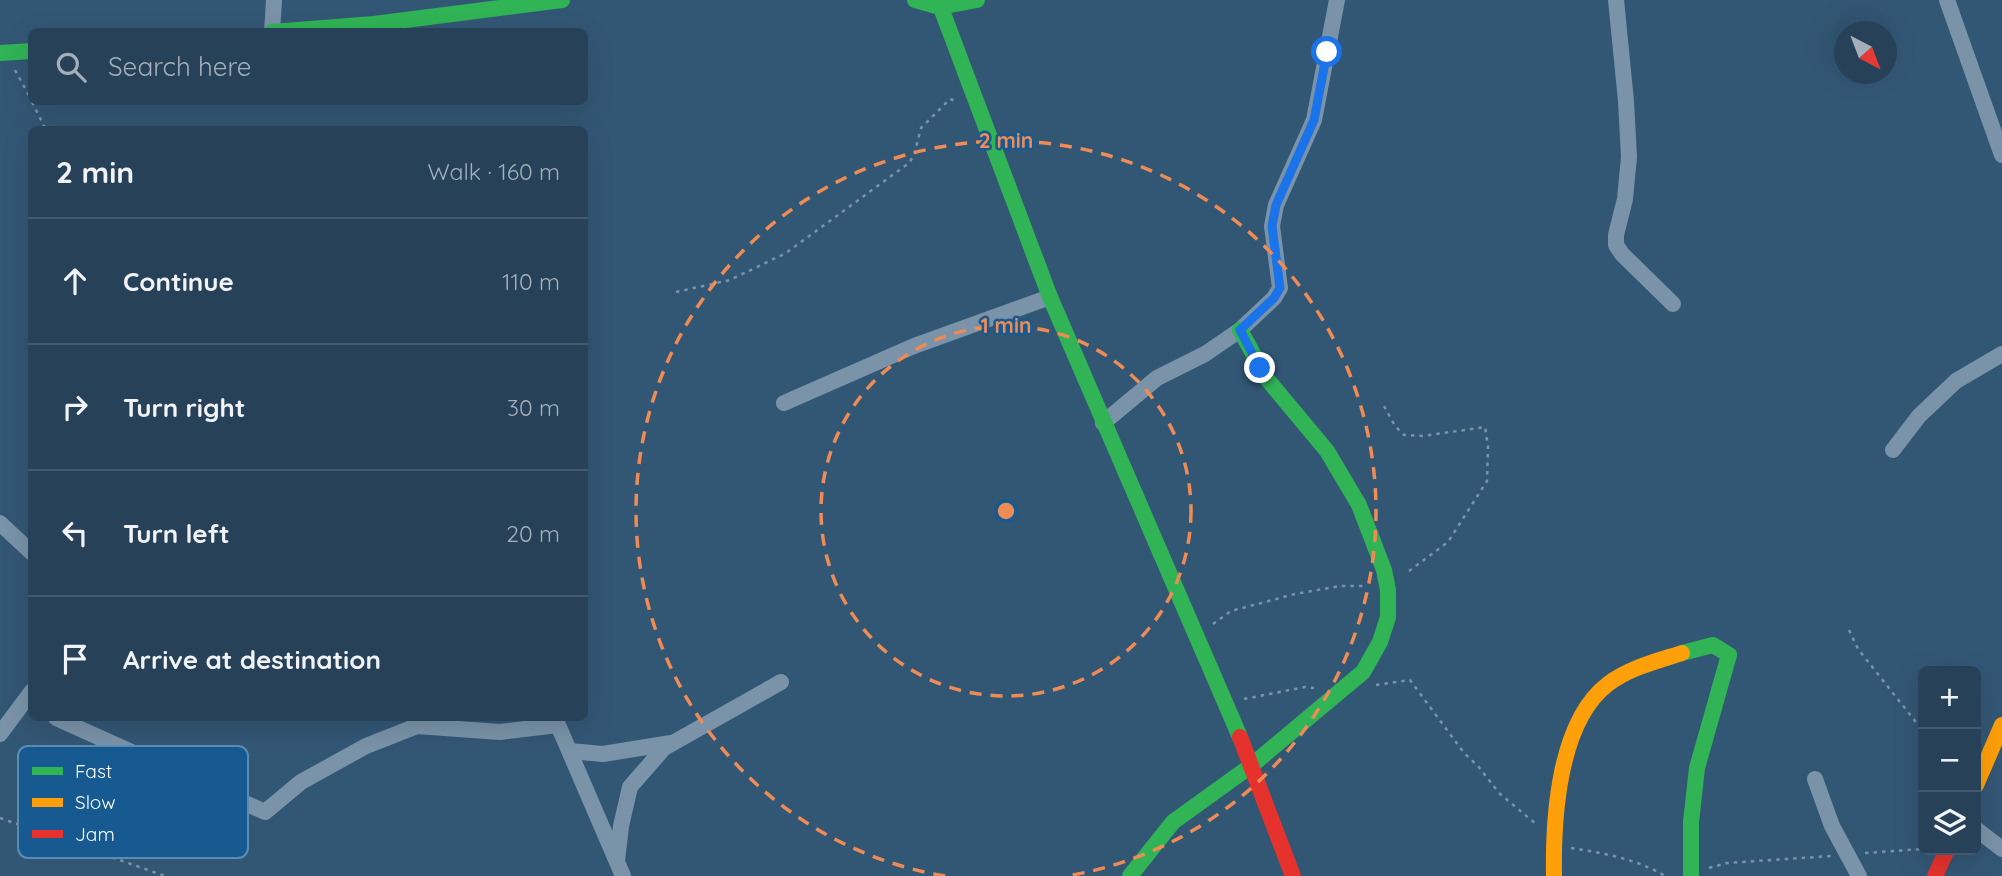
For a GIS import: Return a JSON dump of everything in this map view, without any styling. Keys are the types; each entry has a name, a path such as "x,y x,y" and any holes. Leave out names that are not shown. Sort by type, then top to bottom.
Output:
{"street":[{"path":"272,28 274,0"},
{"path":"323,28 562,0"},
{"path":"915,0 939,3 977,0"},
{"path":"1103,423 1157,378 1205,354 1240,330 1274,298 1280,288 1272,226 1276,205 1314,120 1337,0"},
{"path":"1616,0 1629,157 1625,199 1616,234 1616,245 1673,304"},
{"path":"1947,0 2002,155"},
{"path":"939,3 1050,297 1252,765 1293,876"},
{"path":"3,52 28,51"},
{"path":"785,404 914,346 1050,297"},
{"path":"1130,876 1173,822 1252,765 1363,672 1376,654 1385,631 1389,609 1388,586 1371,531 1341,473 1325,449 1274,388 1240,330"},
{"path":"1893,450 1919,416 1956,381 2002,354"},
{"path":"0,523 28,549"},
{"path":"1554,876 1553,845 1558,799 1580,720 1601,690 1628,673 1681,652 1713,645 1729,655 1727,670 1705,734 1696,779 1689,824 1691,876"},
{"path":"620,868 621,826 630,787 664,748 781,682"},
{"path":"0,734 28,701"},
{"path":"63,721 118,746"},
{"path":"406,721 417,726 500,732 557,721 620,868"},
{"path":"1981,773 2002,725"},
{"path":"248,804 265,812 301,782 366,746 417,726"},
{"path":"570,751 603,754 673,743"},
{"path":"1815,779 1832,825 1859,876"},
{"path":"1981,833 2002,849"},
{"path":"1935,876 1945,855"}],"path":[{"path":"3,52 28,94"},
{"path":"676,292 730,279 786,253 812,236 909,163 914,155 921,128 950,99 981,113"},
{"path":"34,105 44,126"},
{"path":"1849,630 1858,649 1921,729"},
{"path":"1372,685 1410,680 1464,753 1499,793 1538,826 1553,845 1627,860 1665,876"},
{"path":"1233,722 1234,702 1305,687 1341,690"},
{"path":"0,818 18,824"},
{"path":"1691,876 1727,863 1918,849"},
{"path":"114,858 166,876"}],"traffic: fast":[{"path":"323,28 562,0"},
{"path":"915,0 940,7 977,0"},
{"path":"938,0 1050,297 1240,737"},
{"path":"0,53 28,51"},
{"path":"1130,876 1173,822 1252,765 1363,672 1380,642 1388,617 1388,590 1384,570 1359,505 1327,451 1267,379 1240,330"},
{"path":"1682,653 1713,645 1729,655 1697,768 1691,822 1691,876"}],"traffic: slow":[{"path":"1554,876 1557,800 1569,746 1578,722 1591,701 1616,678 1682,653"},
{"path":"1981,773 2002,725"}],"traffic: jam":[{"path":"1240,737 1293,876"},
{"path":"1935,876 1945,855"}],"route":[{"path":"1260,368 1240,330 1274,298 1280,288 1272,226 1276,205 1314,120 1327,52"}]}
